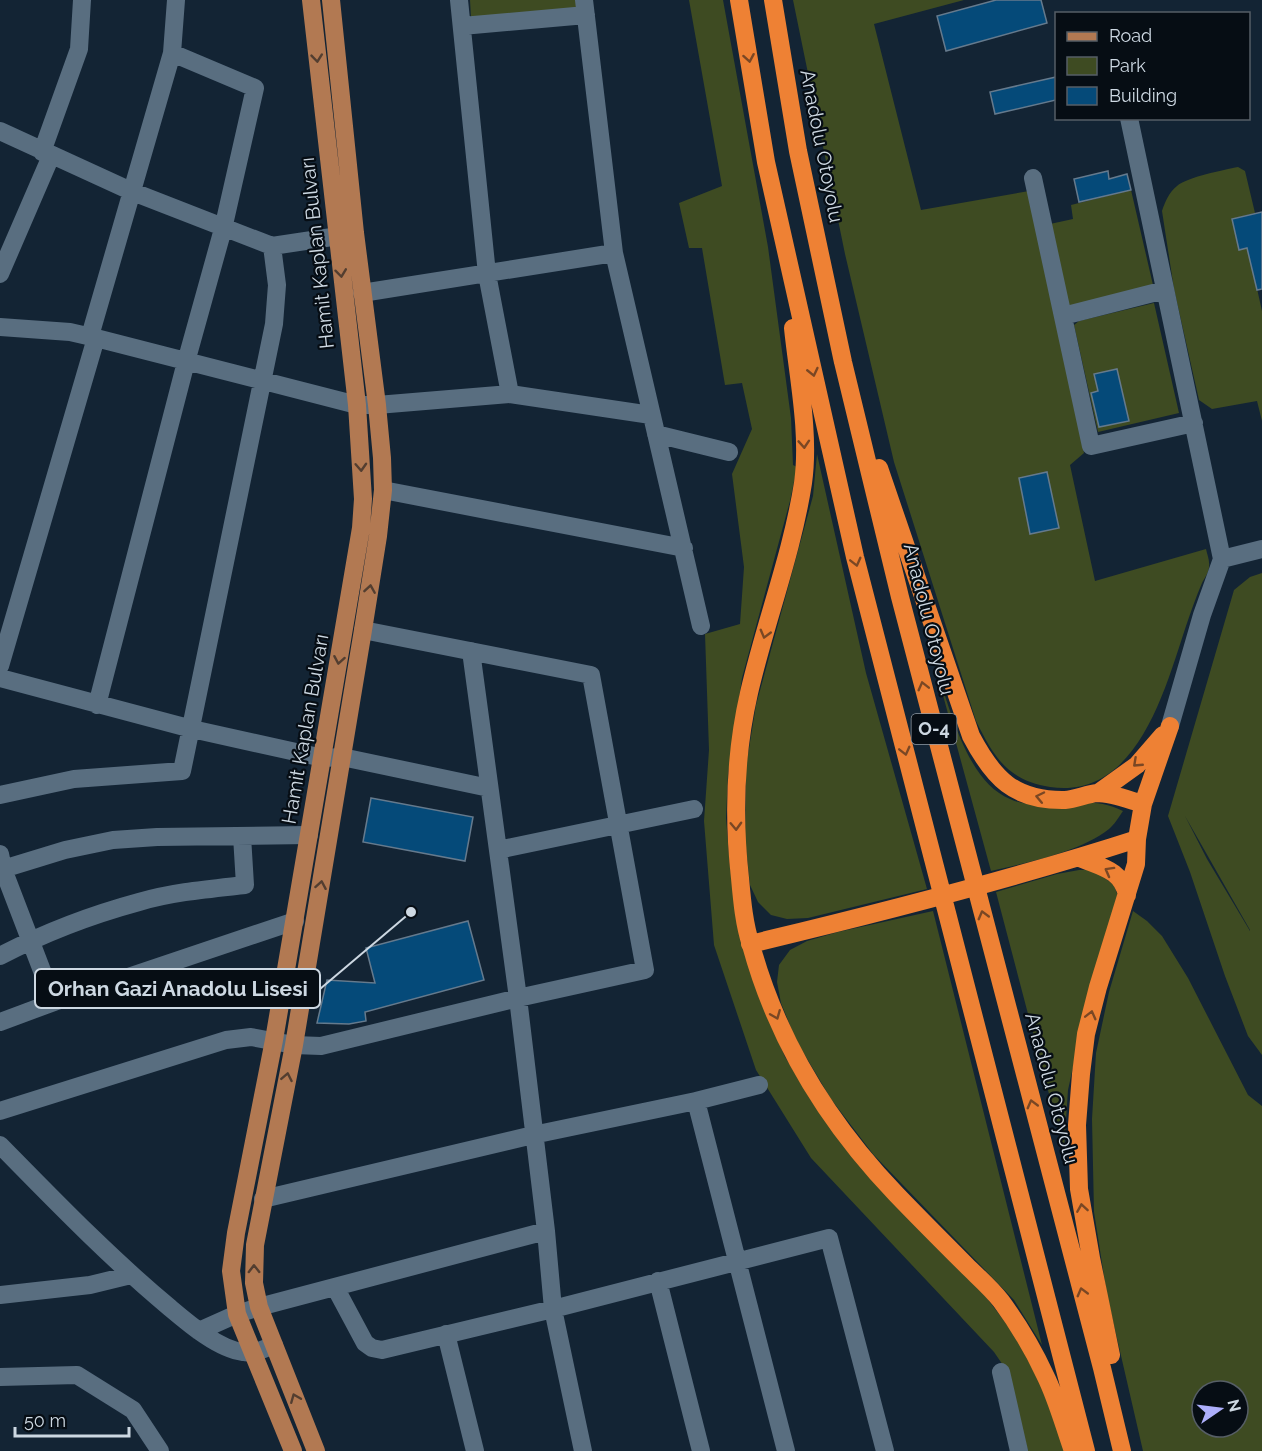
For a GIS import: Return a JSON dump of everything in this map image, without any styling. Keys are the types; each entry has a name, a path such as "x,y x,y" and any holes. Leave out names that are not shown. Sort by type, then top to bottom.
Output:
{"highway":[{"name":"O-4","path":"739,0 766,162 855,557 1086,1451"},
{"name":"Anadolu Otoyolu","path":"773,0 798,151 843,362 900,597 1122,1451"},
{"path":"783,240 805,455 798,511 750,691 740,734 736,768 737,857 750,944 785,1038 801,1068 859,1152 895,1193 998,1298 1016,1323 1047,1378 1073,1451"},
{"path":"843,362 971,736 996,776 1012,788 1046,799 1068,800 1098,793 1137,765 1170,726"},
{"path":"1130,1451 1081,1201 1077,1125 1086,1034 1136,864 1137,839 1143,804 1170,726"},
{"path":"1098,793 1143,804"},
{"path":"750,944 900,908 1044,866 1080,858 1137,839"},
{"path":"1080,858 1115,873 1125,883 1127,895"}],"main road":[{"name":"Hamit Kaplan Bulvarı","path":"311,0 346,235 362,292 377,405 383,490 363,630 294,1045 263,1199 253,1264 259,1307 316,1451"},
{"name":"Hamit Kaplan Bulvarı","path":"293,1451 237,1314 231,1271 295,921 361,528 363,490 331,0"}],"street":[{"path":"0,274 47,154 79,49 82,0"},
{"path":"0,666 172,53 176,0"},
{"path":"459,0 487,274 510,394"},
{"path":"462,26 585,8 614,253 701,626"},
{"path":"97,705 223,229 255,88 172,53"},
{"path":"1129,120 1222,559 1202,615 1170,726"},
{"path":"0,131 133,192 223,229 272,246 346,235"},
{"path":"1033,178 1090,446 1194,423"},
{"path":"0,795 74,779 182,771 274,324 277,302 272,246"},
{"path":"362,292 614,253"},
{"path":"1063,316 1165,290"},
{"path":"0,327 70,332 93,337 357,405 510,394 651,414"},
{"path":"656,434 729,452"},
{"path":"383,490 684,548"},
{"path":"1222,559 1262,549"},
{"path":"0,1111 211,1044 251,1036 294,1045 321,1046 645,970 591,675 363,630"},
{"path":"471,651 518,998 553,1309 583,1451"},
{"path":"0,678 192,729 323,758 342,757 489,788"},
{"path":"498,850 694,809"},
{"path":"54,1002 1,865 113,840 157,837 309,835"},
{"path":"0,956 31,939 140,901 245,885 242,836"},
{"path":"0,1022 295,921"},
{"path":"263,1199 533,1135 696,1101 759,1085"},
{"path":"696,1101 786,1451"},
{"path":"0,1145 96,1243 131,1275 200,1330 226,1347 242,1352 253,1352 274,1345"},
{"path":"200,1330 259,1307 546,1231"},
{"path":"335,1287 365,1343 372,1348 382,1350 829,1238 885,1451"},
{"path":"0,1295 90,1285 131,1275"},
{"path":"658,1281 701,1451"},
{"path":"446,1334 475,1451"},
{"path":"1000,1372 1019,1451"},
{"path":"0,1377 77,1375 133,1410 160,1451"}],"green space":[{"path":"470,0 576,0 576,9 471,18"},
{"path":"689,0 723,0 768,247 791,418 793,465 797,467 790,501 742,678 728,774 726,818 730,867 743,941 761,1000 785,1057 812,1101 986,1297 1020,1342 1039,1378 1067,1451 1028,1451 1007,1371 994,1352 811,1158 756,1070 714,945 704,821 709,750 705,634 740,624 744,567 732,474 752,429 742,383 725,385 702,248 689,248 679,203 722,186"},
{"path":"793,0 964,0 874,24 921,210 1029,191 1084,453 1070,465 1095,581 1206,549 1209,562 1208,571 1157,708 1143,735 1126,758 1105,776 1080,786 1050,787 1035,784 1012,773 989,746 976,721 894,462 845,254"},
{"path":"1238,167 1245,171 1255,213 1232,219 1239,250 1248,248 1262,311 1262,421 1257,401 1212,409 1199,400 1174,289 1162,211 1174,188 1182,183 1206,174"},
{"path":"1131,190 1153,285 1068,307 1050,224 1073,219 1071,205"},
{"path":"1154,303 1179,413 1098,432 1074,325 1079,321"},
{"path":"817,454 866,673 927,889 808,918 787,919 771,915 758,902 750,885 745,839 746,767 756,705 813,496"},
{"path":"1262,573 1262,1055 1248,1036 1168,816 1234,590 1250,577","holes":["1185,816 1250,930 1207,859"]},
{"path":"935,666 954,721 971,760 995,790 1010,799 1025,803 1088,802 1114,807 1123,811 1113,825 1097,837 1068,850 991,871"},
{"path":"1079,870 1094,870 1114,885 1119,899 1085,1012 1068,1090 1064,1151 996,892"},
{"path":"933,911 1042,1345 1014,1300 873,1154 831,1099 796,1040 781,1003 777,982 779,965 790,950 807,941 838,932"},
{"path":"1133,911 1162,936 1188,978 1248,1095 1262,1106 1262,1451 1143,1451 1107,1295 1094,1212 1092,1119 1096,1053 1109,992"}],"building":[{"path":"996,0 1041,0 1047,23 946,51 937,16"},
{"path":"1055,77 1055,100 995,114 990,92"},
{"path":"1108,171 1109,179 1127,174 1131,190 1079,202 1074,179"},
{"path":"1262,212 1262,289 1257,290 1247,248 1239,250 1232,219"},
{"path":"1117,369 1129,421 1099,427 1091,393 1098,391 1094,374"},
{"path":"1047,472 1059,528 1030,534 1019,478"},
{"path":"371,798 473,817 465,861 363,842"},
{"path":"468,921 484,980 365,1012 366,1021 349,1024 317,1023 327,980 375,983 366,948"}],"place":[{"name":"Orhan Gazi Anadolu Lisesi","path":"411,912"}]}
